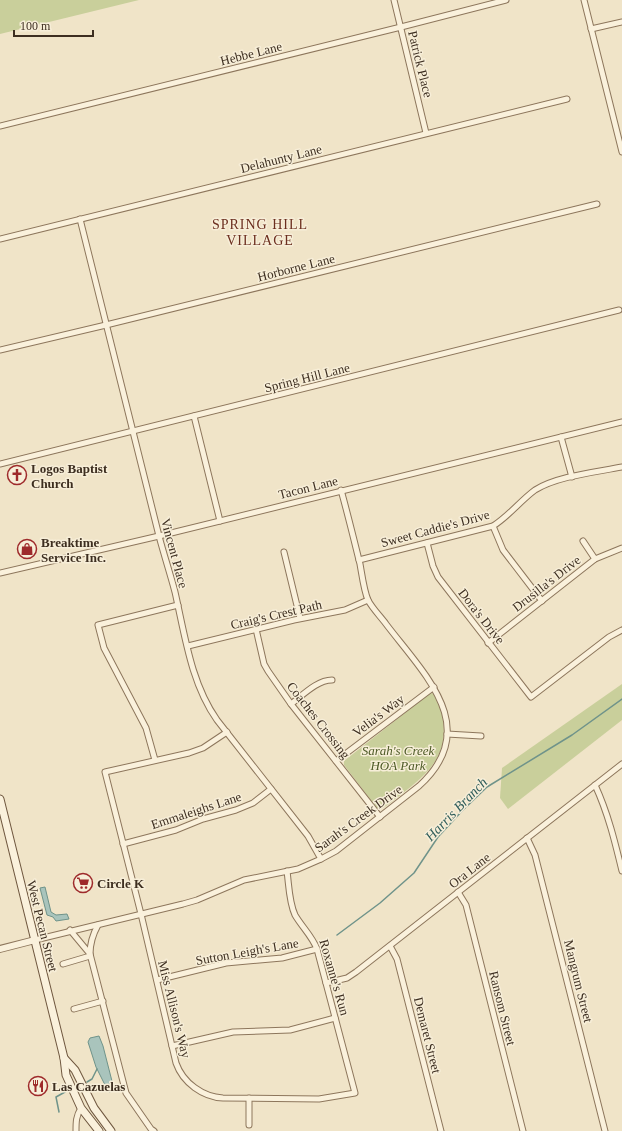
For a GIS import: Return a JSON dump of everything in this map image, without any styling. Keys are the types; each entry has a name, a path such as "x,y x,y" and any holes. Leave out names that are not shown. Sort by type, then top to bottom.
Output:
{"main road":[{"name":"West Pecan Street","path":"0,799 64,1058 66,1075 81,1108 99,1131"},
{"name":"West Pecan Street","path":"64,1058 76,1070 94,1108 111,1131"}],"street":[{"name":"Patrick Place","path":"394,0 426,134"},
{"name":"Hebbe Lane","path":"0,126 506,0"},
{"path":"584,0 622,152"},
{"path":"591,29 622,22"},
{"name":"Delahunty Lane","path":"0,239 567,99"},
{"name":"Horborne Lane","path":"0,350 597,204"},
{"name":"Vincent Place","path":"80,219 159,536 170,572 193,671 205,702 217,720 308,836 321,859"},
{"name":"Spring Hill Lane","path":"0,464 619,310"},
{"path":"194,416 220,521"},
{"name":"Tacon Lane","path":"0,573 159,536 622,422"},
{"path":"561,437 572,477"},
{"name":"Sweet Caddie's Drive","path":"359,560 493,526 507,516 538,488 572,477 622,467"},
{"name":"Sarah's Creek Drive","path":"35,940 70,930 98,925 197,900 244,880 287,872 308,865 336,851 419,786 430,774 443,752 447,734 447,723 444,707 434,686 368,600 341,490"},
{"path":"493,526 503,550 542,601"},
{"path":"584,541 595,560"},
{"name":"Dora's Drive","path":"427,543 433,566 438,577 531,697 609,637 622,630"},
{"name":"Drusilla's Drive","path":"488,642 595,560 622,548"},
{"path":"284,552 300,618"},
{"name":"Craig's Crest Path","path":"188,646 300,618 345,610 368,600"},
{"path":"178,605 98,625 104,648 146,728 154,760 203,748 227,732"},
{"name":"Coaches Crossing","path":"256,629 266,668 291,704 380,817"},
{"path":"291,704 320,682 332,680"},
{"name":"Velia's Way","path":"336,761 434,686"},
{"path":"447,734 480,736"},
{"name":"Miss Allison's Way","path":"154,760 105,772 141,914 172,1046 182,1075 198,1089 217,1098 319,1099 355,1093"},
{"name":"Ora Lane","path":"326,983 347,978 622,764"},
{"path":"595,785 606,811 622,871"},
{"name":"Emmaleighs Lane","path":"123,844 176,830 203,819 236,810 253,803 271,789"},
{"name":"Mangrum Street","path":"527,838 535,855 605,1131"},
{"name":"Roxanne's Run","path":"287,872 292,907 296,916 314,940 317,949 355,1093"},
{"name":"Ransom Street","path":"458,892 466,905 523,1131"},
{"path":"98,925 93,934 90,945 90,955 126,1093 151,1129 154,1131"},
{"path":"70,930 90,955"},
{"path":"0,949 35,940"},
{"name":"Demaret Street","path":"390,946 397,959 441,1131"},
{"name":"Sutton Leigh's Lane","path":"157,980 226,963 282,958 317,949"},
{"path":"63,964 90,955"},
{"path":"74,1008 103,1001"},
{"path":"172,1046 233,1032 290,1030 335,1018"},
{"path":"249,1125 250,1098"},
{"path":"76,1131 76,1122 81,1108"}],"green space":[{"path":"0,0 139,0 0,34"},
{"path":"622,684 622,720 508,809 500,798 502,768"},
{"name":"Sarah's Creek HOA Park","path":"432,693 438,700 444,728 443,740 436,760 422,777 413,785 383,808 377,808 344,765 344,761"}],"water":[{"path":"45,887 51,912 56,915 67,914 69,919 56,921 53,917 47,915 40,888"},
{"path":"99,1036 114,1089 110,1092 108,1091 96,1067 88,1042 90,1038"}],"waterway":[{"name":"Harris Branch","path":"337,935 380,903 414,873 438,837 487,787 572,735 622,699"},
{"path":"87,1082 92,1079 97,1069"},
{"path":"59,1112 56,1097 65,1092"}],"place":[{"name":"Logos Baptist Church","path":"17,475"},
{"name":"Breaktime Service Inc.","path":"27,549"},
{"name":"Circle K","path":"83,883"},
{"name":"Las Cazuelas","path":"38,1086"}],"district":[{"name":"SPRING HILL VILLAGE","path":"260,232"}]}
